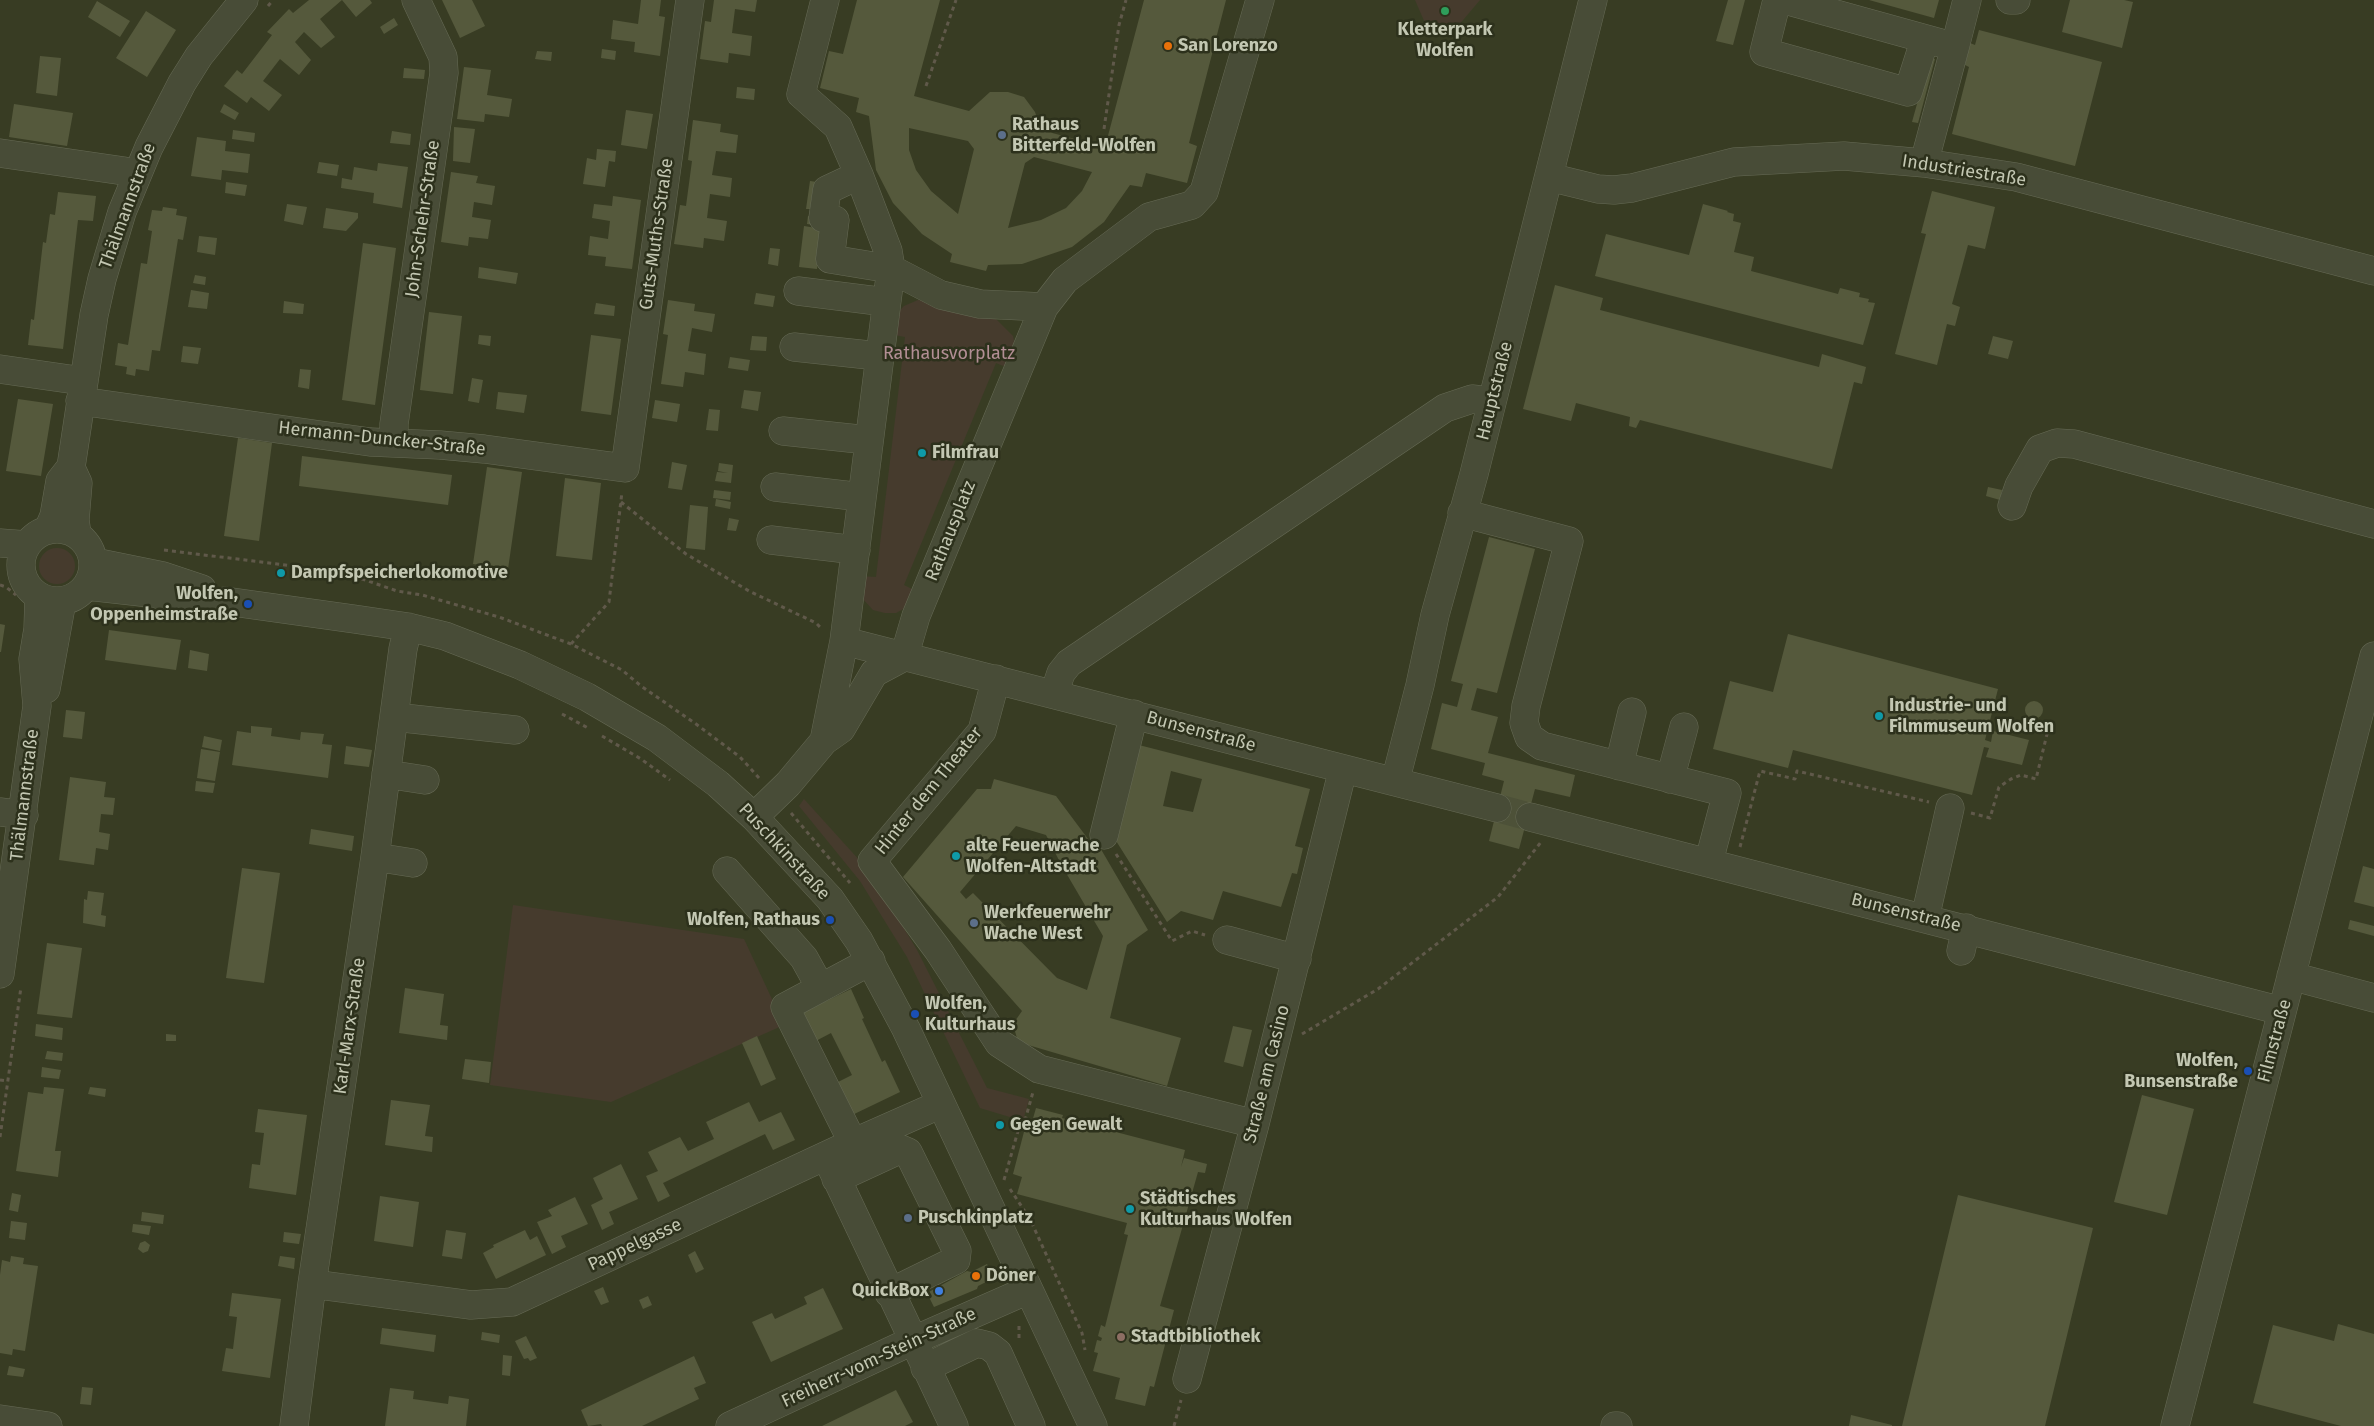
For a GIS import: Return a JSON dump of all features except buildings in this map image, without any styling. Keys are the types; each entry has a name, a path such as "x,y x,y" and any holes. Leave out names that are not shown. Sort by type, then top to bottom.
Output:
{"street":[{"name":"Thälmannstraße","path":"24,552 54,516 60,481 71,467 82,391 102,279 122,212 136,175 182,83 204,49 244,0"},
{"name":"John-Schehr-Straße","path":"394,443 444,73 443,57 416,0"},
{"name":"Guts-Muths-Straße","path":"625,468 690,0"},
{"path":"824,741 844,645 890,268 888,251 859,174 838,127 801,94 826,0"},
{"name":"Rathausplatz","path":"904,657 916,616 1044,306 1065,280 1149,218 1192,205 1204,192 1260,0"},
{"name":"Hauptstraße","path":"1395,782 1435,615 1492,401 1593,0"},
{"path":"1777,0 1764,52 1908,92 1925,38"},
{"path":"1784,0 1955,47"},
{"path":"1924,163 1967,0"},
{"path":"2010,0 2016,0"},
{"path":"0,153 124,171 136,175"},
{"name":"Industriestraße","path":"1549,177 1614,190 1632,188 1734,162 1844,156 1924,163 2016,178 2374,271"},
{"path":"859,174 827,190 824,218 835,220 830,259 890,268 942,294 980,304 1044,306"},
{"path":"798,291 886,302"},
{"path":"794,347 878,356"},
{"name":"Hermann-Duncker-Straße","path":"0,369 82,391 370,442 475,448 625,468"},
{"path":"1054,694 1061,672 1069,663 1445,408 1472,399 1492,401"},
{"path":"783,432 868,440"},
{"path":"2012,506 2019,486 2040,449 2057,442 2074,444 2374,524"},
{"name":"Thälmannstraße","path":"71,467 78,483 75,520 77,535"},
{"path":"775,487 862,497"},
{"path":"1462,513 1569,541 1526,706 1524,723 1529,737 1542,746 1726,793 1722,865"},
{"path":"58,528 77,535 88,546 90,574 80,594 50,599 24,582 24,552 58,528"},
{"path":"771,540 856,550"},
{"path":"0,543 24,552"},
{"name":"Puschkinstraße","path":"90,574 150,593 212,603 225,601 408,627 445,636 520,665 613,711 658,738 687,759 754,817 830,899 871,961 941,1104 1093,1426"},
{"name":"Thälmannstraße","path":"0,974 12,814 37,706 33,659 38,629 50,599"},
{"name":"Karl-Marx-Straße","path":"294,1426 312,1284 408,627"},
{"name":"Bunsenstraße","path":"844,645 996,679 1497,808"},
{"name":"Filmstraße","path":"2175,1426 2374,656"},
{"path":"754,817 788,784 824,741 841,729 874,673 904,657"},
{"name":"Hinter dem Theater","path":"996,679 982,731 872,860 938,950 999,1043 1039,1069 1255,1124"},
{"path":"1618,766 1632,712"},
{"path":"1104,835 1134,714"},
{"path":"394,717 515,730"},
{"path":"1670,779 1684,727"},
{"name":"Straße am Casino","path":"1187,1379 1255,1124 1291,1031 1296,959 1343,769"},
{"path":"386,774 425,780"},
{"path":"1925,918 1950,808"},
{"name":"Bunsenstraße","path":"1540,819 1925,918 1964,939 2282,1011"},
{"path":"375,857 413,863"},
{"path":"727,871 804,958 820,987"},
{"path":"1227,940 1296,959"},
{"path":"853,1143 785,1007 871,961"},
{"path":"2291,976 2374,998"},
{"name":"Pappelgasse","path":"312,1284 471,1305 512,1302 831,1167 853,1143 941,1104"},
{"path":"889,1293 956,1260 957,1251 908,1152 901,1149 831,1167 889,1293 925,1368 946,1423"},
{"name":"Freiherr-vom-Stein-Straße","path":"746,1423 912,1341 1028,1290"},
{"path":"925,1368 977,1343 989,1346 998,1353 1031,1426"},
{"path":"0,1419 48,1426"}],"path":[{"path":"926,86 956,0"},
{"path":"1104,129 1119,25 1126,0"},
{"path":"572,644 609,602 625,468"},
{"path":"621,502 686,554 749,591 816,623 844,645"},
{"path":"561,713 592,730"},
{"path":"1722,865 1760,771 1795,779 1797,770 1990,818 1999,787 2021,775 2036,779 2048,730"},
{"path":"600,735 641,759 671,781"},
{"path":"1291,1031 1378,989 1498,897 1539,846 1540,819"},
{"path":"1104,835 1172,941 1192,931 1227,940"},
{"path":"1004,1181 1018,1131 1024,1124 1039,1069"},
{"path":"0,1080 8,1081"}],"green space":[{"name":"Kletterpark Wolfen","path":"1415,0 1480,0 1458,26 1425,23"},
{"name":"Rathausvorplatz","path":"918,300 937,302 995,318 1013,336 1016,351 1011,369 996,363 904,585 918,592 907,607 896,613 885,613 873,610 862,598 859,576 876,577 905,337 889,334 895,315 904,306"},
{"path":"57,548 69,554 75,566 69,578 57,584 45,578 39,566 45,554"},
{"path":"804,799 870,872 917,950 987,1088 1029,1099 1023,1121 980,1108 907,957 860,881 799,806"},
{"path":"513,905 744,939 784,1025 611,1102 490,1085"}],"tunnel":[{"path":"1497,808 1530,817"}],"place":[{"name":"Kletterpark Wolfen","path":"1445,11"},
{"name":"San Lorenzo","path":"1168,46"},
{"name":"Rathaus Bitterfeld-Wolfen","path":"1002,135"},
{"name":"Filmfrau","path":"922,453"},
{"name":"Dampfspeicherlokomotive","path":"281,573"},
{"name":"Wolfen, Oppenheimstraße","path":"248,604"},
{"name":"Industrie- und Filmmuseum Wolfen","path":"1879,716"},
{"name":"alte Feuerwache Wolfen-Altstadt","path":"956,856"},
{"name":"Wolfen, Rathaus","path":"830,920"},
{"name":"Werkfeuerwehr Wache West","path":"974,923"},
{"name":"Wolfen, Kulturhaus","path":"915,1014"},
{"name":"Wolfen, Bunsenstraße","path":"2248,1071"},
{"name":"Gegen Gewalt","path":"1000,1125"},
{"name":"Städtisches Kulturhaus Wolfen","path":"1130,1209"},
{"name":"Puschkinplatz","path":"908,1218"},
{"name":"Döner","path":"976,1276"},
{"name":"QuickBox","path":"939,1291"},
{"name":"Stadtbibliothek","path":"1121,1337"}]}
